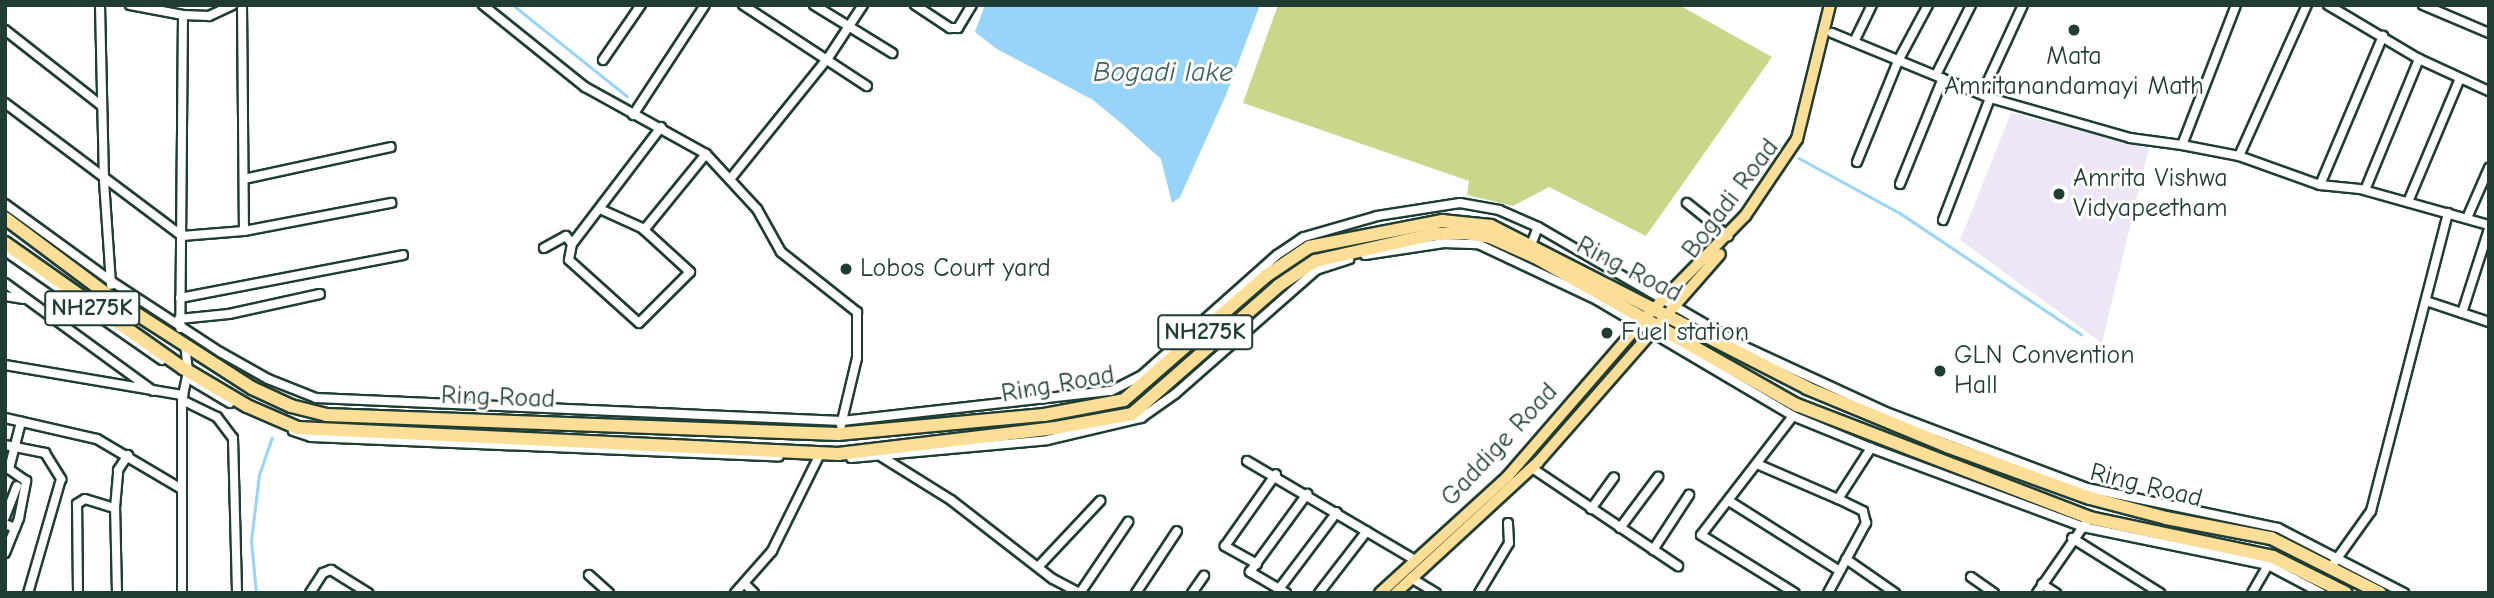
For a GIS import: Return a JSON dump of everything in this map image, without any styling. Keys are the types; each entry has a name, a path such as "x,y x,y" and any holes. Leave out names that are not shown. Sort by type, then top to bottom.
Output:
{"highway":[{"name":"Ring Road","path":"5,218 112,298 252,388 326,415 841,427 867,431 1044,415 1125,400 1266,276 1309,247 1442,221 1491,226 1659,304 1793,375 1884,416 2090,498 2165,519 2271,538 2335,562 2380,593"},
{"name":"Ring Road","path":"5,243 101,315 188,374 247,406 298,428 811,453 874,453 1056,433 1132,414 1278,286 1315,261 1435,234 1490,237 1535,257 1762,392 2086,523 2270,561 2346,593"}],"main road":[{"name":"Bogadi Road","path":"1641,322 1728,236 1797,139 1830,5"},
{"name":"Bogadi Road","path":"1657,330 1787,168 1809,122 1837,5"},
{"name":"Gaddige Road","path":"1380,593 1528,456 1641,322"},
{"name":"Gaddige Road","path":"1396,593 1532,468 1657,330"}],"street":[{"path":"100,5 104,181 112,298"},
{"path":"130,5 183,15 209,16 233,5"},
{"path":"242,5 244,231"},
{"path":"483,5 585,88 633,115 662,127 706,154 731,177 781,252 857,312 857,358 841,427"},
{"path":"603,60 641,5"},
{"path":"633,115 705,5"},
{"path":"743,5 828,58 867,86"},
{"path":"814,5 892,53"},
{"path":"731,177 828,58 863,5"},
{"path":"915,5 950,28 958,28 972,5"},
{"path":"1854,42 1872,5"},
{"path":"1857,162 1898,61 1928,5"},
{"path":"1900,184 1939,77 1971,5"},
{"path":"1943,220 1986,96 2023,5"},
{"path":"2182,145 2236,5"},
{"path":"2239,156 2306,5"},
{"path":"2328,5 2420,59 2489,91"},
{"path":"2423,5 2489,33"},
{"path":"2447,15 2451,5"},
{"path":"182,593 180,488 183,397 188,374 186,347 179,323 183,15"},
{"path":"5,30 102,106"},
{"path":"1832,33 1986,96 2130,138 2239,156 2320,185 2365,190 2467,218 2489,227 2462,313"},
{"path":"2320,185 2383,36"},
{"path":"2365,190 2420,59"},
{"path":"2408,202 2460,78"},
{"path":"5,103 104,181 182,236 244,231 391,203"},
{"path":"602,210 645,230 690,272 639,323 569,260 572,244 602,210 662,127"},
{"path":"244,179 391,147"},
{"path":"645,230 706,154"},
{"path":"2467,218 2489,168"},
{"path":"5,204 111,281 268,379 327,400 841,427 1072,398 1123,386 1141,376 1277,255 1333,226 1460,203 1499,210 1538,227 1659,304"},
{"path":"1687,203 1728,236"},
{"path":"2404,593 2335,562 2371,511 2448,213"},
{"path":"1531,245 1538,227"},
{"path":"544,248 566,236 572,244"},
{"path":"5,251 238,407 311,437 818,458 874,453 951,500 1038,567 1080,593 1128,522"},
{"path":"180,298 403,255"},
{"path":"5,283 152,391"},
{"path":"179,323 320,294"},
{"path":"5,296 27,299"},
{"path":"2426,301 2489,322"},
{"path":"5,365 183,397 217,417 231,431 237,593"},
{"path":"1762,392 1793,416 1871,448 2086,523 2072,538 2037,593"},
{"path":"1793,416 1701,535 1795,593"},
{"path":"5,431 8,419 81,434 128,455 180,488"},
{"path":"5,517 26,479 9,469 10,446 21,422"},
{"path":"867,431 874,453"},
{"path":"10,446 48,455 61,479 28,593"},
{"path":"1838,499 1871,448"},
{"path":"117,593 115,508 118,470 128,455"},
{"path":"735,593 772,551 818,458"},
{"path":"1247,461 1276,474 1415,560"},
{"path":"1756,464 1863,511 1866,523 1828,593"},
{"path":"1532,468 1678,566"},
{"path":"1257,564 1225,546 1276,474"},
{"path":"1620,528 1658,477"},
{"path":"1591,509 1614,478"},
{"path":"5,483 21,488"},
{"path":"5,553 15,528 21,488"},
{"path":"1307,494 1250,572 1282,591 1337,512"},
{"path":"1653,550 1689,495"},
{"path":"78,593 77,504 85,499 115,508"},
{"path":"1729,500 1839,570"},
{"path":"1038,567 1100,501"},
{"path":"1479,593 1509,543 1508,523"},
{"path":"5,524 15,528"},
{"path":"1136,593 1177,531"},
{"path":"1319,593 1367,531"},
{"path":"2072,538 2160,593"},
{"path":"1846,559 1895,593"},
{"path":"2252,593 2270,561 2321,593"},
{"path":"310,593 323,573 331,570 356,589 368,593"},
{"path":"589,575 609,593"},
{"path":"1192,593 1204,576"},
{"path":"1971,577 1994,593"},
{"path":"1411,578 1436,593"},
{"path":"744,583 754,593"},
{"path":"2042,584 2056,593"}],"shaded area":[{"name":"Amrita Vishwa Vidyapeetham","path":"2011,113 2149,148 2102,343 1960,240"}],"green space":[{"path":"1278,5 1679,5 1772,57 1646,236 1549,187 1513,206 1467,195 1469,181 1243,103"}],"water":[{"name":"Bogadi lake","path":"985,5 1260,5 1226,95 1180,197 1172,203 1161,159 1121,123 1093,100 997,49 975,32"}],"waterway":[{"path":"179,5 210,5"},
{"path":"513,5 627,96"},
{"path":"1799,158 1900,213 2081,334"},
{"path":"256,593 251,541 259,475 272,438"}],"place":[{"name":"Mata Amritanandamayi Math","path":"2074,30"},
{"name":"Amrita Vishwa Vidyapeetham","path":"2059,194"},
{"name":"Lobos Court yard","path":"846,269"},
{"name":"Fuel station","path":"1607,333"},
{"name":"GLN Convention Hall","path":"1940,371"}]}
